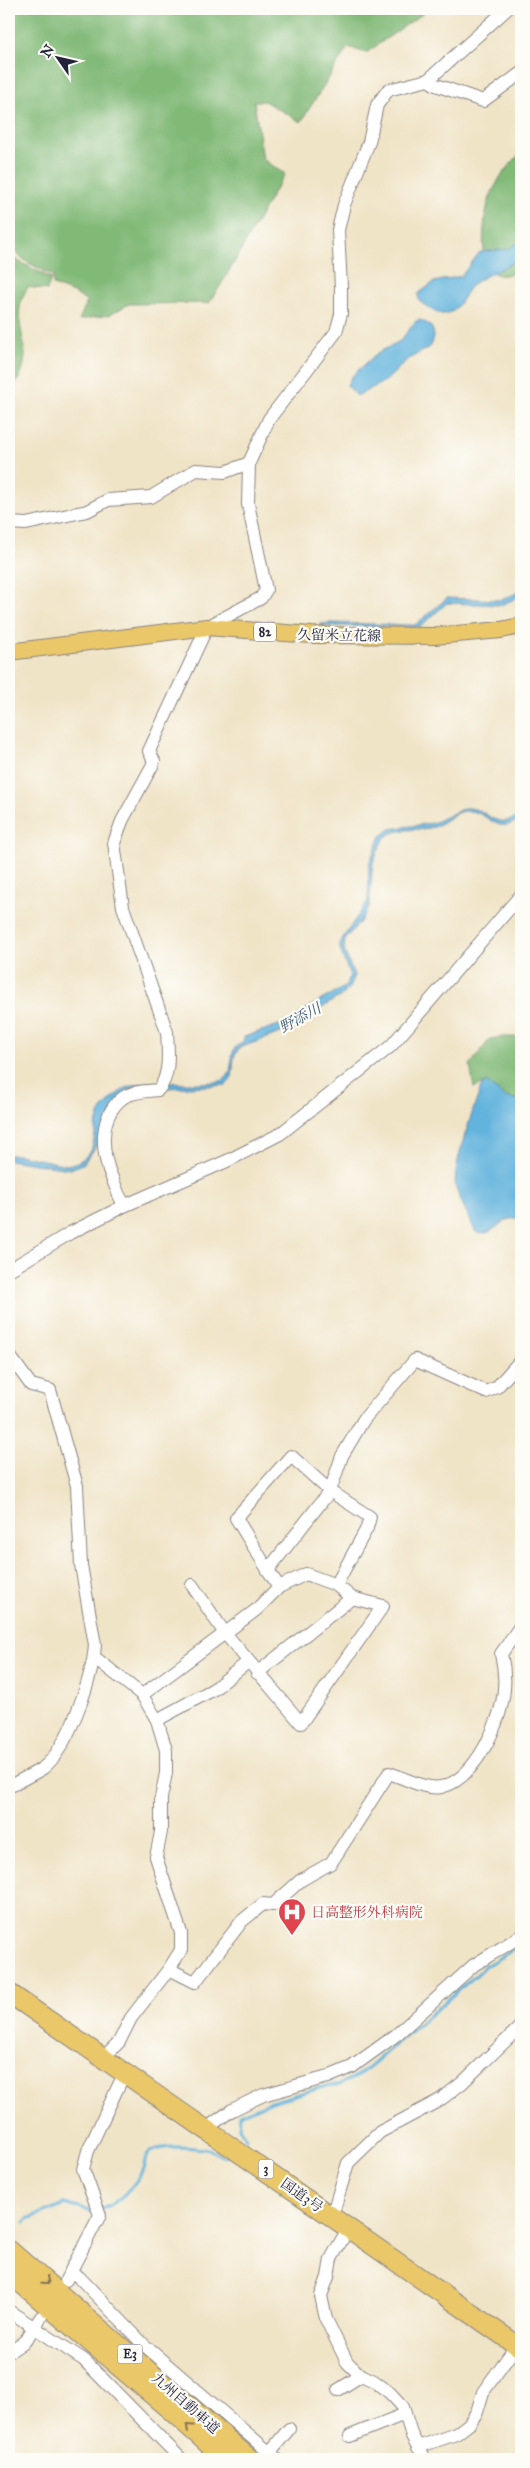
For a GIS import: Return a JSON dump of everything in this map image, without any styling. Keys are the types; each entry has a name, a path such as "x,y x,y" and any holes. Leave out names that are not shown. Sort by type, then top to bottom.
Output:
{"highway":[{"name":"国道3号","path":"9,1992 519,2346"},
{"name":"九州自動車道","path":"9,2250 250,2459"},
{"name":"九州自動車道","path":"9,2273 225,2459"}],"main road":[{"name":"久留米立花線","path":"9,652 207,627 312,635 434,636 501,630 521,626"}],"street":[{"path":"126,1205 108,1169 105,1157 106,1121 110,1110 125,1096 158,1090 164,1084 168,1053 167,1032 122,907 114,843 122,822 154,762 149,751 207,627 261,598 266,590 248,504 249,463 269,419 336,332 340,314 341,287 338,230 344,206 369,142 377,105 388,90 428,80 507,9"},
{"path":"428,80 436,86 483,101 521,73"},
{"path":"9,523 26,524 87,511 108,500 151,497 196,470 225,472 249,463"},
{"path":"9,1270 70,1233 126,1205 227,1161 287,1128 391,1046 521,895"},
{"path":"9,1355 31,1384 50,1390 77,1486 81,1564 95,1645 94,1657 72,1724 63,1744 44,1767 9,1786"},
{"path":"268,1570 330,1490 342,1456 364,1418 415,1360 486,1392 497,1387 521,1360"},
{"path":"279,1587 236,1518 291,1456 330,1490 370,1517 367,1528 336,1585"},
{"path":"142,1695 224,1632 256,1610 279,1587 306,1574 336,1585 352,1598 383,1606 301,1723 224,1632 192,1585"},
{"path":"258,1673 352,1598"},
{"path":"169,1969 195,1982 242,1921 263,1904 273,1905 301,1880 331,1863 389,1773 423,1786 440,1787 462,1778 481,1754 498,1716 504,1690 502,1654 521,1625"},
{"path":"94,1657 142,1695 157,1720 166,1750 166,1774 161,1798 161,1832 156,1857 181,1933 180,1950 169,1969 131,2018 119,2042 104,2057"},
{"path":"157,1720 214,1689 248,1662"},
{"path":"206,2128 232,2110 263,2096 328,2078 352,2067 396,2035 474,1965 521,1936"},
{"path":"332,2216 348,2163 380,2132 440,2100 462,2083 521,2026"},
{"path":"125,2072 88,2151 83,2169 98,2211 68,2276 79,2277 144,2345 273,2456 289,2429"},
{"path":"349,2227 331,2259 328,2277 321,2296 326,2319 347,2362 362,2375 390,2393 403,2407 412,2436 425,2459"},
{"path":"9,2311 84,2360 181,2459"},
{"path":"9,2352 24,2341 41,2317"},
{"path":"418,2447 456,2434 469,2424 477,2412 483,2392 519,2346"},
{"path":"338,2390 362,2375"},
{"path":"350,2436 405,2414"}],"green space":[{"path":"9,9 429,9 366,53 348,47 301,122 264,101 254,101 263,159 285,174 209,303 129,304 109,315 79,320 87,302 76,294 53,285 53,276 27,262 9,247"},
{"path":"521,152 521,269 507,275 496,274 489,268 485,258 485,219 491,195 499,179"},
{"path":"9,254 51,278 47,290 28,287 20,304 19,312 25,360 20,376 9,394"},
{"path":"521,1037 521,1100 503,1097 486,1083 474,1088 470,1065 490,1039"}],"water":[{"path":"521,241 521,255 510,264 472,285 453,311 440,314 419,301 418,294 434,282 461,276 480,252 508,249"},
{"path":"420,320 428,324 433,330 434,337 431,346 407,360 387,380 357,396 347,385 352,376 377,353 400,341 416,321"},
{"path":"521,591 521,596 501,605 447,603 420,627 321,626 321,624 331,623 415,625 447,598 501,600"},
{"name":"野添川","path":"464,808 472,808 497,820 511,820 521,815 521,819 512,824 505,825 493,822 483,815 464,811 455,814 434,827 402,830 385,837 373,862 369,907 360,922 345,939 344,950 354,975 351,985 344,994 320,1009 297,1027 239,1048 234,1057 232,1078 226,1085 127,1090 95,1148 83,1164 70,1169 9,1160 9,1155 19,1155 67,1165 79,1161 92,1148 99,1114 115,1096 128,1087 144,1083 200,1083 223,1080 230,1072 234,1050 237,1045 243,1042 244,1037 293,1020 309,1007 346,986 350,976 340,949 340,942 368,901 369,864 381,836 390,829 433,823"},
{"path":"486,1082 505,1097 521,1100 521,1218 508,1220 491,1231 480,1234 475,1231 462,1203 456,1188 455,1179 464,1138 481,1087"}],"waterway":[{"path":"246,2138 239,2128 240,2115 267,2103 330,2085 339,2085 362,2073 489,1964 521,1945"},
{"path":"102,2209 114,2203 131,2187 140,2175 146,2156 150,2152 157,2149 188,2147 209,2150 224,2157 226,2155"},
{"path":"25,2222 64,2204 94,2212"}],"place":[{"name":"日高整形外科病院","path":"292,1936"}]}
